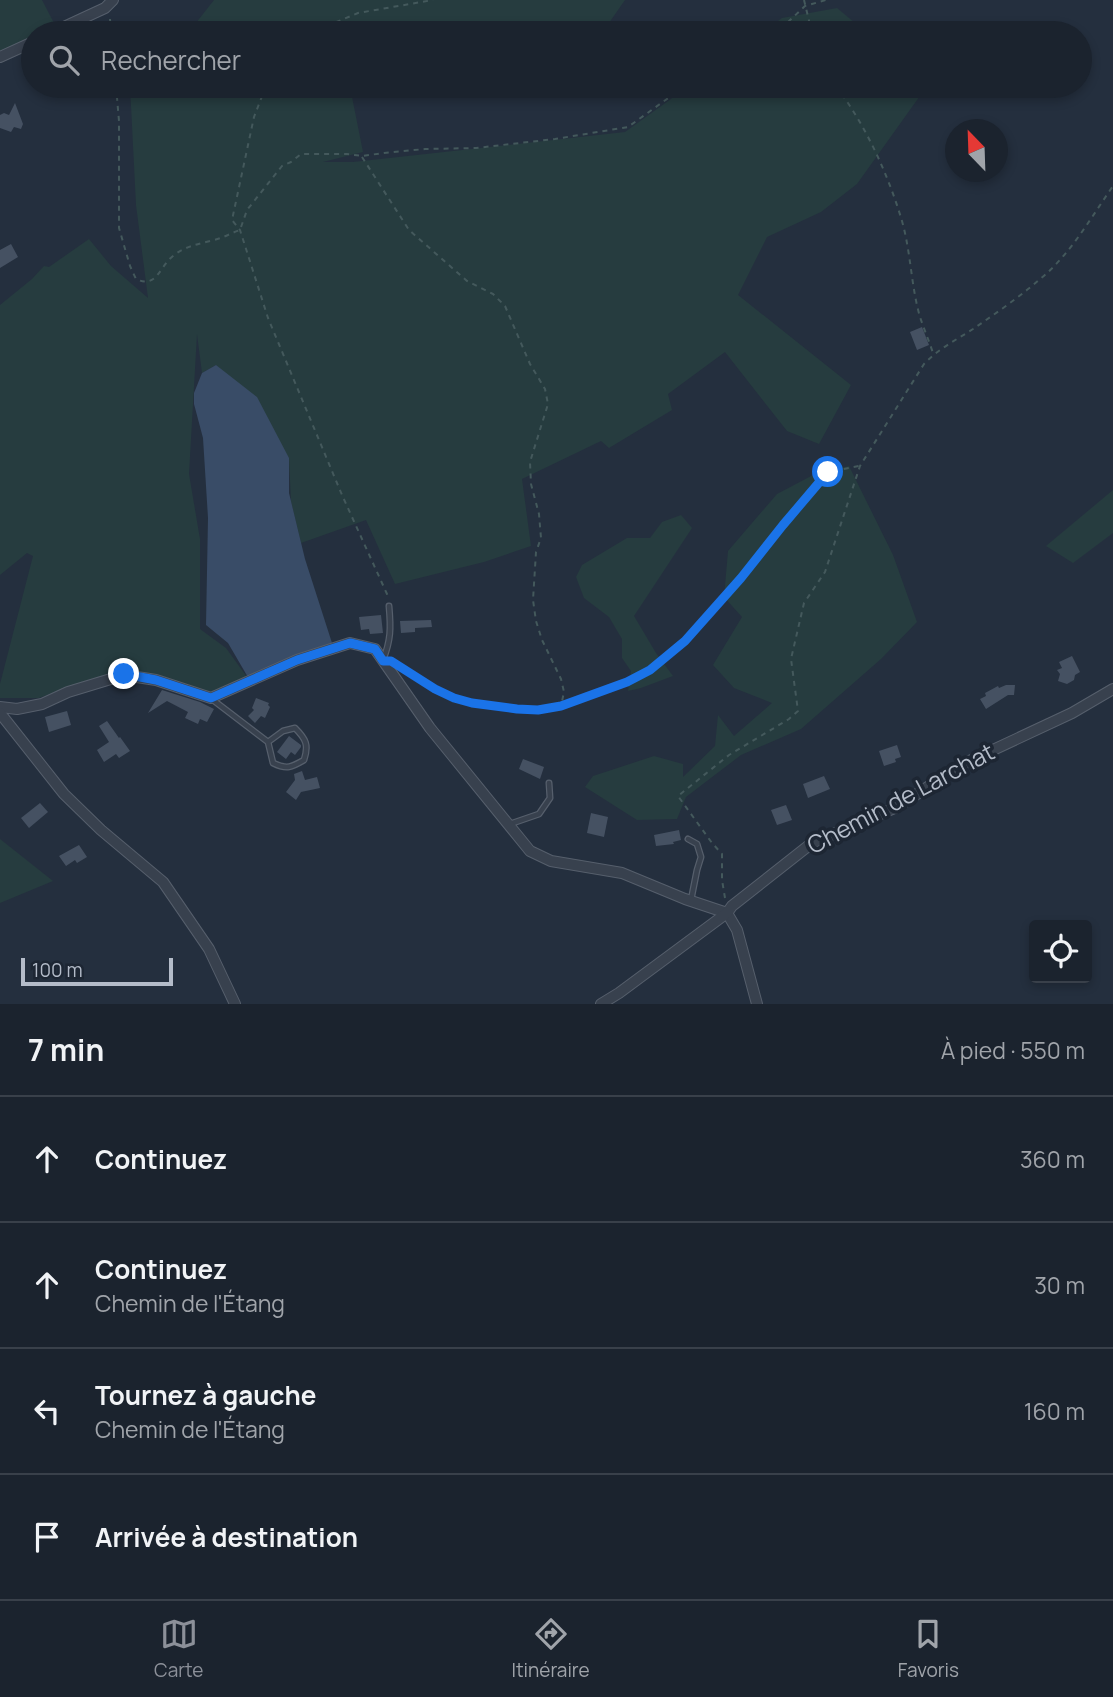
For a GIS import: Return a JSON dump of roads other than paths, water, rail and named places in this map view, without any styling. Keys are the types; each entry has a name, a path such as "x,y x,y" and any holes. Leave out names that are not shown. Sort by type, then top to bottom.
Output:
{"street":[{"path":"77,21 105,8 111,2"},
{"path":"0,57 21,47"},
{"path":"0,707 17,709 42,704 68,692 124,674 156,680 211,698 297,660 350,643 375,649 430,728 530,851 551,861 622,873 727,913 737,930 757,1004"},
{"name":"Chemin de Larchat","path":"601,1004 727,913 732,906 812,843 897,807 963,764 1072,713 1113,689"},
{"path":"0,713 64,794 101,830 163,882 209,948 235,1004"}],"lane":[{"path":"383,661 390,642 389,606"},
{"path":"211,698 268,742 273,763 281,767 291,767 304,760 308,749 303,736 295,728 268,742"},
{"path":"510,825 539,814 550,798 549,783"},
{"path":"688,839 696,844 701,857 690,901"}],"water":[{"path":"216,365 257,397 289,458 289,493 305,559 332,643 249,679 228,643 206,625 208,518 203,438 194,404 194,393 202,373"}]}
